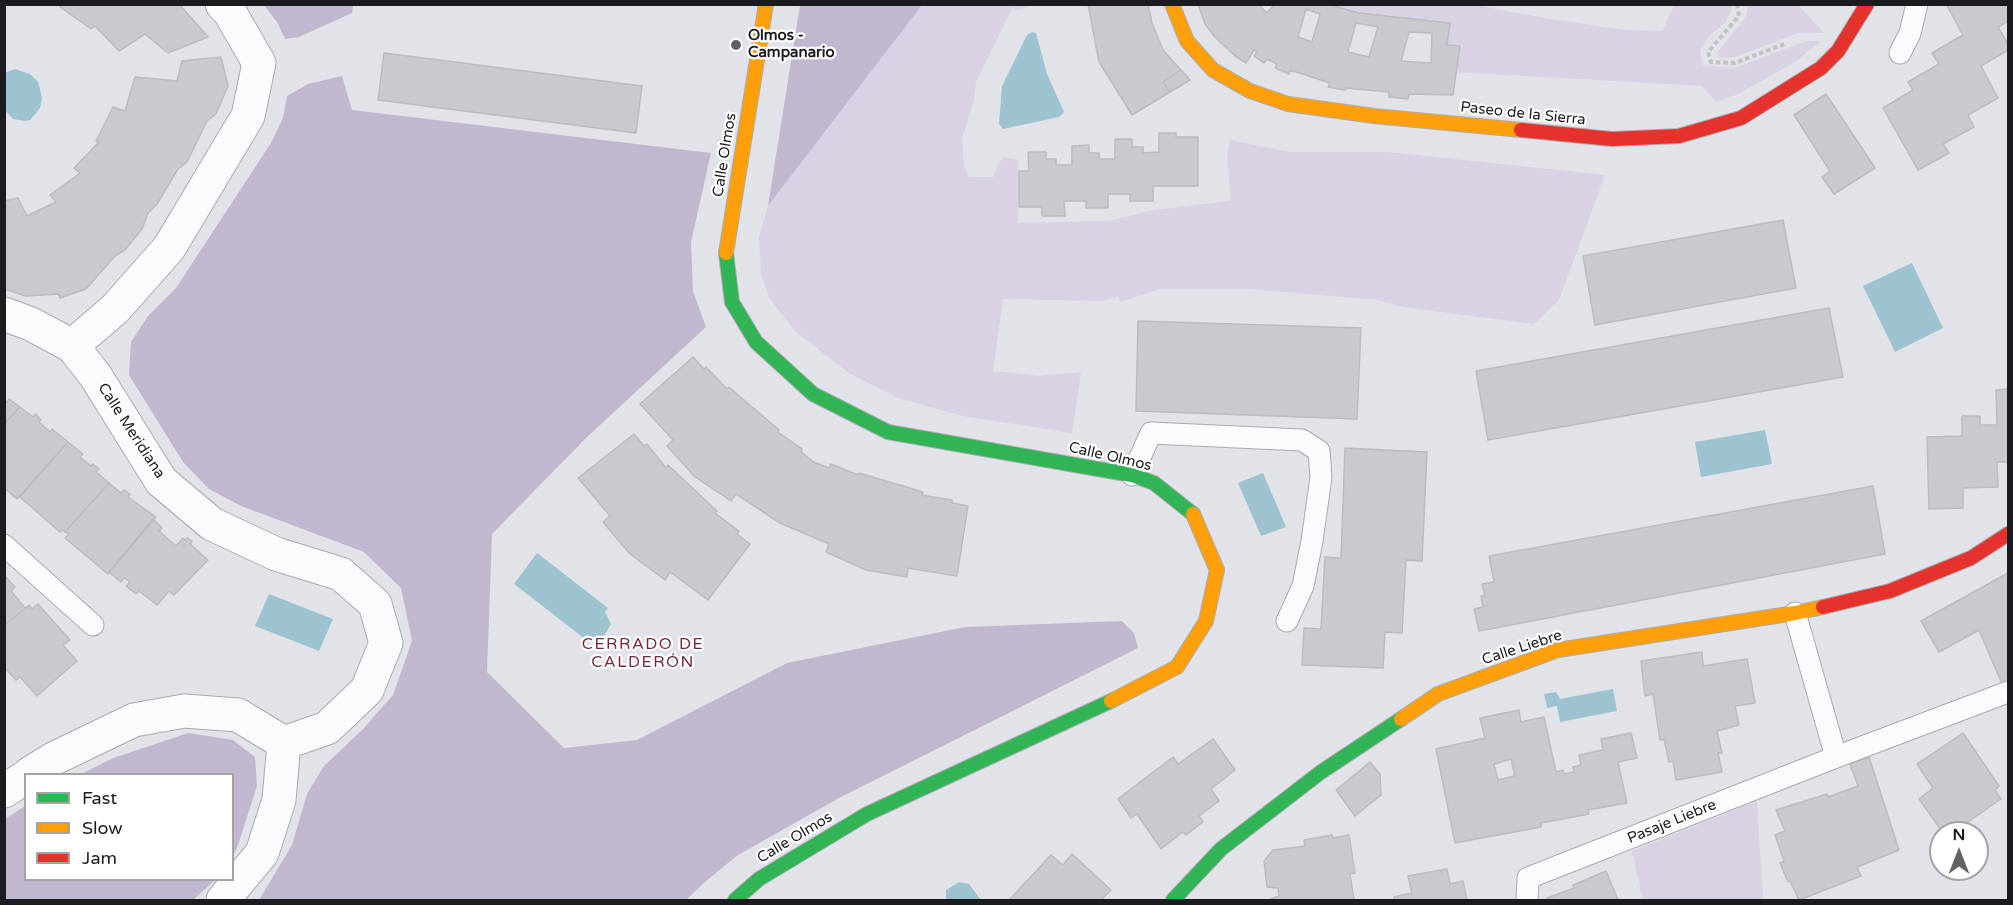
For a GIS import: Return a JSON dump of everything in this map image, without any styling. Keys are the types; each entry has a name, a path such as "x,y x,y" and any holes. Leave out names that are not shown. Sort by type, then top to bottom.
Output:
{"street":[{"path":"72,346 115,309 170,248 248,116 259,63 229,11 222,4"},
{"name":"Calle Olmos","path":"735,900 759,879 867,814 1136,689 1177,667 1206,621 1217,570 1194,514 1154,483 1132,476 888,432 813,394 756,342 732,302 726,255 766,4"},
{"name":"Paseo de la Sierra","path":"1172,4 1187,41 1212,70 1250,91 1288,104 1374,116 1612,139 1679,136 1741,118 1821,68 1838,51 1867,4"},
{"name":"Calle Meridiana","path":"4,314 31,324 72,346 95,375 161,481 212,524 276,554 341,574 375,604 386,642 367,690 327,728 284,743"},
{"name":"Calle Liebre","path":"1173,900 1221,849 1321,772 1438,694 1558,650 1795,613 1890,591 1971,558 2008,534"},
{"path":"31,773 55,758 134,720 184,711 238,715 284,743 279,800 262,853 223,900"},
{"path":"4,791 24,778"}],"lane":[{"path":"1900,53 1910,33 1917,4"},
{"path":"1132,476 1151,433 1302,440 1319,451 1321,477 1308,564 1303,586 1287,621"},
{"path":"4,545 93,625"},
{"path":"1795,613 1836,756"},
{"name":"Pasaje Liebre","path":"1527,900 1528,879 1836,756 2008,692"}],"path":[{"path":"1737,4 1739,16 1708,52 1711,62 1735,63 1800,37 1823,37 1838,51"}],"shaded area":[{"path":"264,5 353,5 352,13 299,37 285,39 277,22"},
{"path":"800,5 922,5 768,206"},
{"path":"922,5 1030,5 1015,11 1013,6 976,82 974,100 962,139 964,165 969,177 993,177 1004,157 1018,160 1018,223 1109,221 1154,210 1231,201 1227,155 1230,140 1290,152 1387,152 1605,175 1559,300 1534,324 1403,307 1378,300 1251,289 1159,289 1121,302 1118,296 1102,301 1003,299 993,371 1040,376 1081,372 1072,433 962,416 898,398 849,373 796,332 770,299 761,275 759,237 768,206"},
{"path":"1327,5 1476,5 1624,30 1659,31 1663,30 1674,5 1728,5 1732,8 1725,23 1710,35 1700,50 1703,66 1735,68 1806,41 1821,41 1796,61 1767,78 1736,95 1716,102 1702,86 1455,72 1460,46 1447,45 1450,23 1359,13"},
{"path":"1748,5 1798,5 1824,33 1798,33 1735,57 1721,58 1717,53 1746,17"},
{"path":"342,76 352,110 711,153 691,242 693,291 706,327 587,437 492,534 487,672 564,748 637,740 787,663 965,627 1122,621 1134,633 1138,648 839,798 738,855 686,900 259,900 292,845 307,794 324,766 363,729 393,695 412,641 401,588 364,552 241,506 209,489 183,462 129,375 131,342 148,316 176,288 271,143 283,118 287,96 308,84"},
{"path":"188,733 233,740 255,757 257,786 234,854 234,773 83,773 113,758"},
{"path":"1757,801 1763,900 1643,900 1632,851"},
{"path":"24,807 24,881 214,881 193,900 5,900 5,819"}],"water":[{"path":"1032,32 1036,33 1047,74 1064,112 1059,117 1003,129 999,124 1002,86 1027,35"},
{"path":"15,69 30,74 38,82 42,99 40,108 30,120 13,119 5,110 5,73"},
{"path":"1912,263 1943,328 1895,352 1863,286"},
{"path":"1765,430 1772,464 1701,477 1695,442"},
{"path":"1263,473 1286,527 1261,536 1238,483"},
{"path":"537,553 608,608 605,612 611,624 604,636 595,638 587,635 585,639 514,584"},
{"path":"269,594 333,619 319,651 255,626"},
{"path":"1613,689 1617,711 1560,722 1557,706 1547,708 1544,694 1556,692 1560,699"},
{"path":"959,882 969,884 981,900 946,900 946,890"}],"building":[{"path":"62,4 179,4 208,37 168,53 145,34 119,51 95,26 91,29 60,7"},
{"path":"1088,4 1148,4 1152,23 1163,50 1181,70 1163,82 1170,92 1132,115 1099,62"},
{"path":"1198,4 1258,4 1267,13 1275,4 1327,4 1359,13 1450,23 1447,45 1460,46 1453,95 1409,94 1408,99 1389,97 1389,92 1328,87 1330,83 1290,70 1289,74 1275,68 1277,64 1267,59 1264,63 1254,56 1257,52 1254,50 1246,63 1215,37 1205,24","holes":["1306,9 1320,14 1312,42 1298,37","1356,23 1378,27 1369,57 1348,52","1409,32 1432,33 1431,63 1401,61"]},
{"path":"1946,4 2008,4 2008,21 1998,27 2008,44 2008,50 1981,66 1998,98 1968,115 1974,127 1943,144 1949,153 1918,170 1883,108 1913,90 1908,82 1939,64 1932,53 1963,35"},
{"path":"384,53 642,86 636,133 378,100"},
{"path":"221,57 228,86 216,114 207,121 187,162 178,169 157,204 148,213 142,229 125,250 115,256 86,289 60,298 58,294 26,296 4,289 4,201 18,198 27,216 56,202 50,195 80,173 74,168 99,142 96,141 113,107 125,111 135,77 177,81 182,61"},
{"path":"1181,70 1190,80 1170,92 1163,82"},
{"path":"1826,94 1875,168 1834,194 1822,177 1830,171 1794,115"},
{"path":"1159,133 1176,133 1176,137 1198,137 1198,186 1153,186 1153,201 1130,201 1130,194 1108,194 1108,208 1086,208 1086,201 1064,201 1065,216 1042,216 1042,207 1019,207 1019,171 1029,171 1028,152 1046,152 1046,159 1056,159 1056,165 1072,165 1072,146 1089,145 1089,153 1099,153 1099,159 1115,159 1115,139 1132,139 1132,147 1143,147 1143,153 1159,152"},
{"path":"1783,220 1796,288 1595,325 1583,256"},
{"path":"1829,308 1843,377 1488,440 1476,371"},
{"path":"1138,321 1361,328 1357,419 1136,411"},
{"path":"693,357 727,389 729,387 779,430 778,432 802,449 801,452 814,462 829,468 831,464 858,475 859,473 923,492 922,495 952,500 952,503 968,506 957,576 908,568 907,577 866,570 826,552 829,544 780,523 736,494 731,501 695,477 667,446 673,440 640,404"},
{"path":"2008,389 2008,462 1997,462 1998,487 1963,488 1963,508 1929,509 1927,437 1962,436 1962,416 1980,416 1980,425 1997,425 1996,390"},
{"path":"9,399 20,407 4,424 4,400 7,402"},
{"path":"20,407 33,417 36,414 41,420 39,422 50,432 52,429 68,442 17,499 4,488 4,424"},
{"path":"634,434 644,446 647,444 666,468 668,465 717,511 715,513 739,531 737,534 750,544 708,600 670,572 665,580 630,554 603,522 610,516 578,478"},
{"path":"68,442 83,454 80,457 99,469 96,472 109,483 65,532 63,530 60,532 20,497"},
{"path":"1345,448 1427,452 1422,561 1406,560 1402,633 1385,632 1383,668 1302,665 1304,628 1321,629 1325,557 1341,558"},
{"path":"109,483 121,493 124,490 130,494 128,497 156,517 108,574 65,538 69,534 65,532"},
{"path":"1873,486 1885,554 1479,631 1474,609 1483,607 1481,596 1485,596 1482,584 1494,582 1489,556"},
{"path":"153,519 162,528 159,531 176,546 183,538 185,540 187,538 192,541 190,544 208,560 174,595 169,591 157,605 139,591 136,594 126,586 130,582 124,578 121,582 109,572"},
{"path":"2008,573 2008,681 2002,684 1979,630 1939,652 1921,621"},
{"path":"4,575 15,587 11,591 25,608 4,626"},
{"path":"38,604 70,640 63,645 77,661 37,696 20,677 16,680 4,667 4,626 29,605 32,609"},
{"path":"1702,652 1703,666 1747,659 1755,703 1735,706 1739,725 1717,731 1722,753 1718,753 1722,772 1676,780 1673,761 1669,762 1664,739 1660,740 1653,694 1645,696 1641,661"},
{"path":"1519,710 1521,722 1544,717 1556,772 1563,770 1564,774 1574,772 1573,767 1581,765 1579,755 1603,750 1601,739 1631,733 1637,758 1618,762 1627,803 1588,810 1589,814 1541,823 1541,827 1455,843 1436,749 1485,738 1480,718","holes":["1511,759 1515,776 1498,780 1494,764"]},
{"path":"1963,733 1999,786 1995,790 2001,799 1969,821 1935,821 1919,799 1933,788 1917,764"},
{"path":"1213,739 1235,770 1211,789 1219,801 1199,816 1203,822 1186,835 1183,832 1161,849 1137,814 1131,818 1118,799 1173,757 1178,764"},
{"path":"1869,757 1899,850 1857,867 1861,876 1799,900 1780,863 1784,861 1775,835 1785,831 1776,810 1827,794 1828,797 1858,786 1850,764"},
{"path":"1370,762 1380,774 1381,795 1355,816 1336,790"},
{"path":"1332,835 1333,838 1349,835 1355,873 1350,874 1354,900 1268,900 1279,896 1278,888 1267,887 1264,861 1273,850 1305,846 1304,840"},
{"path":"1072,854 1111,890 1101,900 1009,900 1051,855 1063,865"},
{"path":"1447,869 1450,884 1463,881 1467,900 1395,900 1394,897 1412,893 1408,876"},
{"path":"1606,871 1618,900 1548,900 1547,898 1574,888 1573,885"}],"traffic: fast":[{"path":"726,253 732,302 756,342 813,394 888,432 1132,475 1154,483 1193,514"},
{"path":"735,900 759,879 867,814 1111,701"},
{"path":"1173,900 1221,849 1321,772 1401,719"}],"traffic: slow":[{"path":"726,253 766,4"},
{"path":"1172,4 1187,41 1213,70 1250,91 1288,104 1374,116 1521,130"},
{"path":"1111,701 1177,667 1206,621 1217,570 1193,514"},
{"path":"1401,719 1438,694 1558,650 1823,607"}],"traffic: jam":[{"path":"1521,130 1612,139 1679,136 1741,118 1821,68 1838,51 1867,4"},
{"path":"1823,607 1890,591 1971,558 2008,534"}],"place":[{"name":"Olmos - Campanario","path":"736,45"}],"district":[{"name":"CERRADO DE CALDERÓN","path":"643,654"}]}
